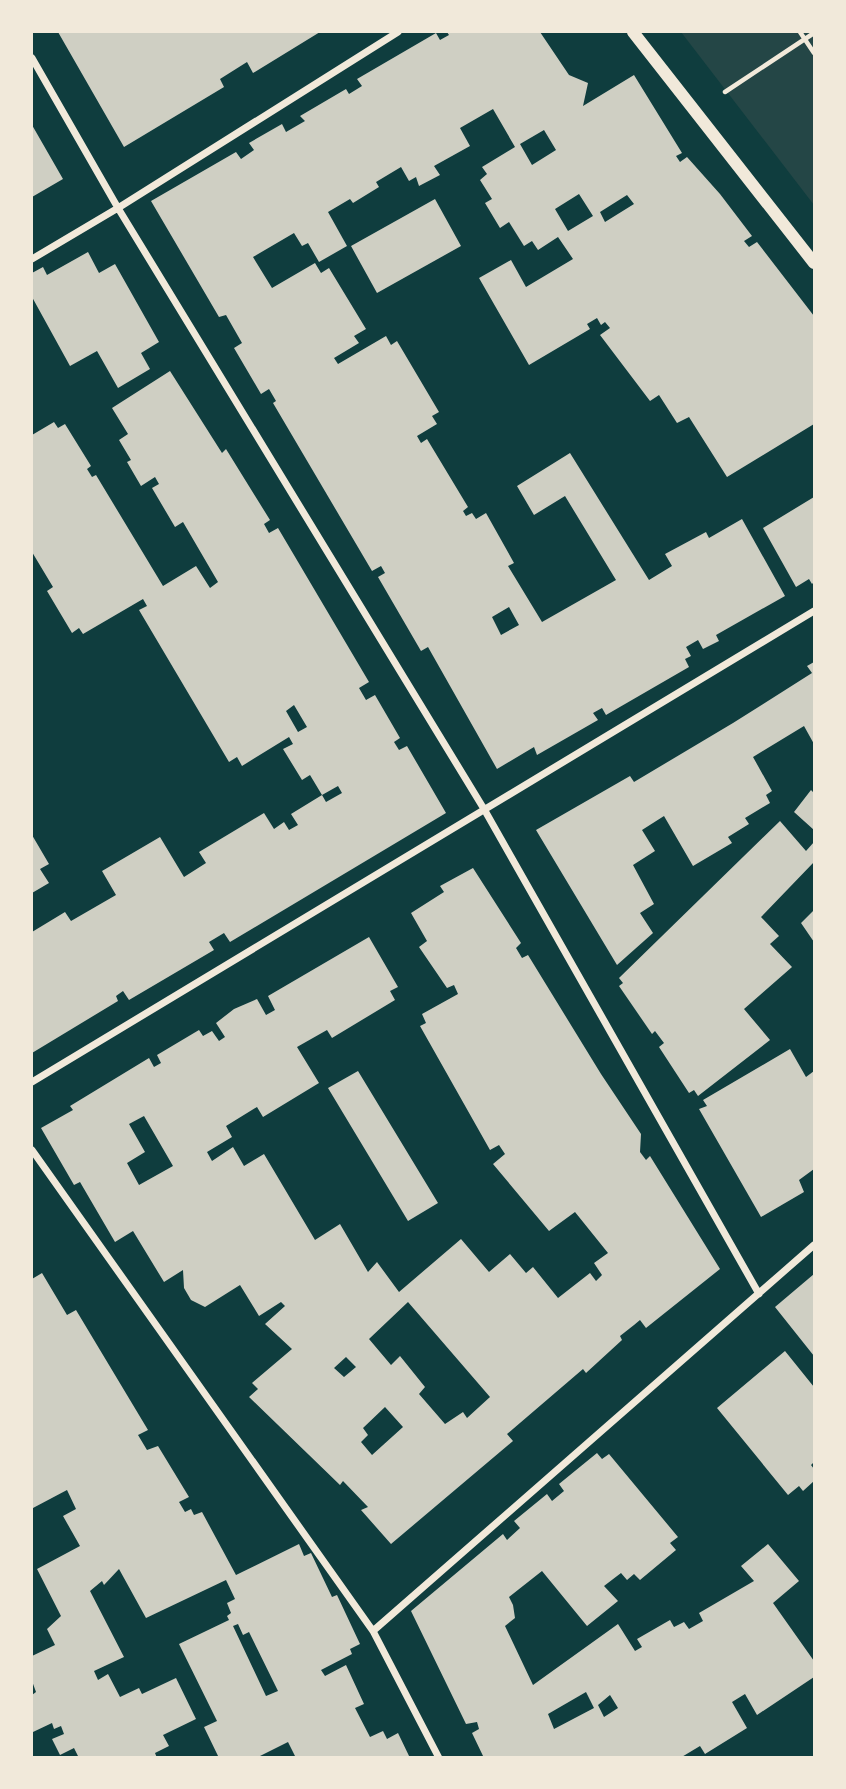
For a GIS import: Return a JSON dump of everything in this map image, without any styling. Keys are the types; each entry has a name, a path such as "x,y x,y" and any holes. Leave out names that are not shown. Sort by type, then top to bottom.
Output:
{"street":[{"path":"32,259 398,32"},
{"path":"633,32 814,263"},
{"path":"32,58 118,208 484,809 759,1294"},
{"path":"32,1082 814,611"},
{"path":"32,1150 373,1631 439,1758"},
{"path":"373,1631 814,1245"}],"path":[{"path":"800,32 814,52"},
{"path":"695,112 814,33"}],"shaded area":[{"path":"681,32 814,32 814,205"}],"building":[{"path":"58,32 320,32 253,73 247,62 220,79 224,87 124,147"},
{"path":"447,32 540,32 569,75 588,83 583,106 634,75 682,153 676,156 680,162 687,157 720,194 752,236 744,241 749,247 757,242 814,316 814,424 727,477 689,417 677,423 659,395 650,401 600,335 610,328 605,322 601,325 597,318 587,324 590,329 529,365 479,278 511,260 526,287 573,259 558,237 538,250 532,241 524,246 509,222 500,228 485,203 492,199 480,180 487,174 482,167 515,147 493,109 460,128 470,146 434,166 440,175 419,186 416,177 409,181 401,167 376,182 379,187 353,203 350,199 328,212 347,246 319,262 308,243 302,246 294,233 253,257 272,288 315,263 321,273 329,268 366,329 354,336 359,343 334,358 338,364 386,336 391,345 397,341 439,412 432,416 437,424 417,436 421,443 427,439 468,507 463,511 466,516 472,513 476,519 486,513 514,563 508,566 542,622 616,580 565,496 534,515 517,486 570,453 649,580 672,566 665,554 706,532 709,538 742,519 785,596 716,635 719,641 703,649 698,640 686,647 691,656 685,659 689,667 606,715 602,708 593,713 598,720 537,755 534,747 497,769 428,647 421,651 378,577 385,573 381,566 372,571 273,403 276,401 269,389 261,394 234,348 242,343 226,315 219,317 151,201 236,152 241,159 254,150 249,143 282,124 286,132 305,121 300,116 346,89 349,94 362,86 357,79 436,33 440,40 449,35","holes":["544,130 556,150 532,165 520,144","579,194 593,216 568,231 555,209","627,195 634,204 605,222 600,212","509,607 519,625 501,635 492,617"]},
{"path":"32,125 63,179 32,197"},
{"path":"435,199 461,246 377,293 351,246"},
{"path":"88,252 99,273 115,264 159,342 141,353 150,369 118,388 97,351 70,366 32,297 32,273 43,267 47,275"},
{"path":"170,371 222,453 226,449 270,520 264,524 269,533 278,528 369,682 359,688 366,700 375,695 400,738 394,742 399,750 407,746 446,813 230,942 224,933 209,942 214,950 129,1000 123,991 116,996 118,1001 32,1053 32,932 65,912 71,921 116,895 102,871 160,837 184,877 206,863 199,852 264,813 274,829 284,822 289,830 298,825 291,814 322,795 310,775 302,780 283,749 293,744 289,737 242,766 237,757 229,762 139,610 147,606 143,599 83,634 79,628 72,633 47,591 53,587 32,552 32,435 54,422 58,428 65,424 91,466 87,469 92,477 96,475 163,586 196,566 210,588 218,582 183,522 175,527 152,488 159,484 155,477 141,486 127,462 131,460 119,440 128,434 112,408","holes":["294,705 307,727 298,732 286,711","338,786 342,793 326,802 322,795"]},
{"path":"814,497 814,582 812,584 809,579 796,587 763,528"},
{"path":"814,662 814,744 804,726 753,757 772,791 766,795 770,803 745,818 749,824 728,837 732,843 693,866 664,816 642,830 655,851 633,865 654,904 640,913 653,933 617,965 536,830 630,776 634,782 733,723 812,673 807,666"},
{"path":"811,790 814,793 814,830 794,812"},
{"path":"780,821 806,851 814,842 814,862 761,917 779,936 770,944 792,967 744,1009 770,1040 698,1096 694,1090 689,1093 659,1047 664,1043 655,1031 652,1034 619,986 623,983 619,978"},
{"path":"32,835 49,864 40,869 49,883 32,893"},
{"path":"473,868 521,943 516,948 522,958 528,955 641,1134 640,1152 646,1160 650,1156 720,1269 646,1328 640,1320 620,1336 622,1340 586,1373 583,1369 507,1434 513,1441 391,1544 361,1510 368,1507 343,1481 340,1485 249,1397 258,1389 252,1383 292,1349 265,1324 285,1306 281,1302 259,1316 240,1285 205,1307 191,1300 184,1288 183,1270 164,1282 133,1231 115,1242 80,1182 74,1185 41,1128 73,1110 70,1106 149,1058 154,1067 161,1063 157,1055 199,1030 203,1036 212,1031 219,1041 225,1037 216,1023 234,1009 257,999 266,1015 275,1010 268,996 369,937 398,987 390,991 395,1000 332,1038 327,1030 297,1047 319,1083 263,1117 257,1107 226,1126 232,1137 207,1152 212,1161 233,1147 244,1166 264,1154 315,1240 340,1224 368,1272 377,1262 399,1292 461,1239 489,1272 510,1254 526,1273 533,1267 558,1298 590,1273 596,1281 602,1275 594,1263 608,1253 575,1212 549,1231 493,1164 505,1154 499,1145 490,1150 420,1026 426,1023 422,1014 458,994 454,985 447,988 419,947 427,941 411,913 444,892 440,886","holes":["144,1116 173,1166 139,1185 127,1163 145,1152 129,1124","408,1302 490,1397 467,1418 463,1412 445,1424 419,1394 425,1387 400,1356 391,1365 369,1339","346,1357 356,1367 344,1377 334,1368","385,1407 403,1427 372,1455 361,1442 368,1435 363,1428"]},
{"path":"814,910 814,942 801,923"},
{"path":"790,1049 806,1077 814,1071 814,1169 799,1180 804,1192 761,1217 699,1109 707,1106 703,1100"},
{"path":"358,1071 438,1203 408,1221 328,1088"},
{"path":"42,1273 67,1315 76,1310 148,1430 138,1435 147,1450 158,1446 189,1497 179,1502 185,1512 191,1509 194,1515 202,1512 236,1575 299,1544 304,1556 311,1553 332,1597 337,1595 360,1644 350,1649 352,1654 321,1670 325,1676 346,1665 364,1704 355,1708 370,1737 383,1731 387,1739 398,1733 410,1758 296,1758 288,1742 256,1758 219,1758 204,1727 217,1721 179,1644 229,1620 227,1616 231,1613 227,1603 235,1599 226,1580 146,1618 119,1569 104,1585 102,1581 90,1591 124,1657 94,1671 98,1680 108,1674 120,1697 139,1688 142,1694 176,1678 196,1719 163,1735 169,1746 155,1753 157,1758 79,1758 74,1748 60,1755 52,1739 64,1734 61,1726 54,1729 52,1723 33,1732 32,1695 36,1692 32,1681 32,1656 55,1645 47,1629 61,1616 37,1569 80,1546 63,1516 76,1509 67,1490 33,1508 32,1506 32,1279","holes":["238,1624 243,1635 249,1632 278,1691 266,1696 233,1626"]},
{"path":"814,1274 814,1356 775,1307"},
{"path":"785,1351 814,1387 814,1462 811,1465 814,1469 814,1481 803,1491 799,1486 788,1495 717,1408"},
{"path":"597,1453 602,1459 609,1454 678,1537 670,1543 676,1550 640,1580 634,1574 627,1580 621,1573 604,1586 618,1601 587,1626 542,1571 509,1597 515,1618 505,1626 533,1685 618,1624 635,1651 642,1647 637,1639 670,1620 674,1627 684,1622 689,1629 703,1621 699,1613 754,1581 741,1566 768,1544 799,1581 773,1603 814,1661 814,1677 757,1715 745,1694 732,1702 747,1728 705,1754 700,1746 680,1758 484,1758 472,1733 479,1729 477,1722 466,1724 411,1611 503,1534 507,1540 520,1528 514,1521 547,1494 552,1501 564,1491 559,1484","holes":["586,1692 594,1708 554,1729 548,1714","610,1695 618,1708 604,1717 598,1705"]}]}
